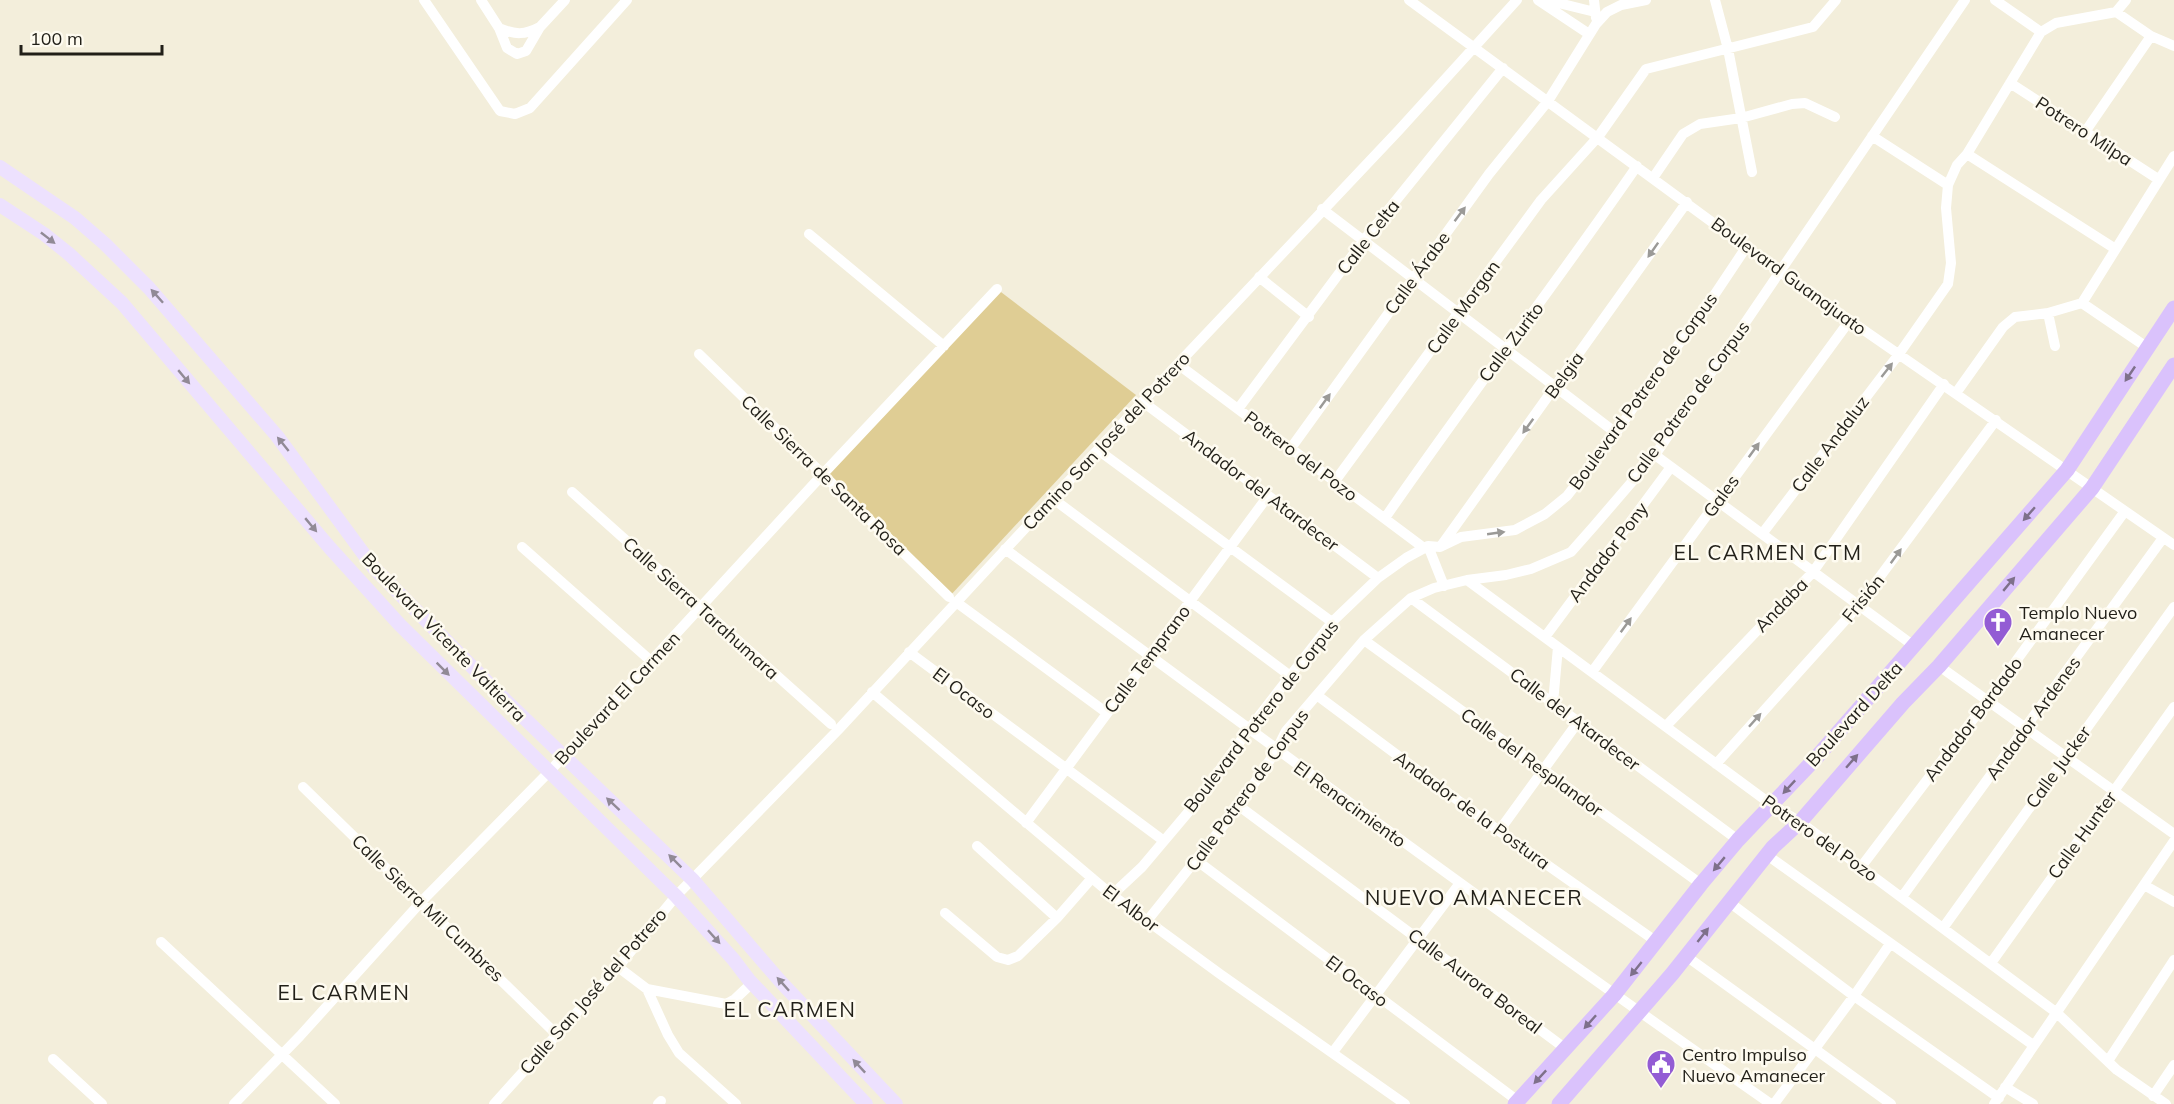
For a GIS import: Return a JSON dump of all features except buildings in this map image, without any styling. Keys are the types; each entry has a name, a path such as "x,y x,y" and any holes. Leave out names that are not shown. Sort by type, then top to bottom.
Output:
{"main road":[{"name":"Boulevard Vicente Valtierra","path":"0,167 75,218 149,288 187,329 288,450 374,568 563,756 693,880 801,1005 896,1104"},
{"name":"Boulevard Vicente Valtierra","path":"0,205 60,247 122,303 355,576 447,673 676,896 752,983 866,1104"},
{"name":"Boulevard Delta","path":"1516,1102 1614,995 1738,840 1815,759 2067,470 2174,308"},
{"name":"Boulevard Delta","path":"1559,1104 1686,956 1767,855 1800,822 1903,703 1939,666 2092,488 2174,365"}],"street":[{"path":"424,0 500,111 514,114 530,108 627,0"},
{"path":"481,0 499,28 507,48 517,54 526,51 540,27 565,0"},
{"name":"Boulevard Guanajuato","path":"1409,0 1776,268 2174,545"},
{"name":"Camino San José del Potrero","path":"693,880 872,692 953,599 1005,549 1179,365 1517,0"},
{"path":"1538,0 1589,34"},
{"path":"1546,0 1595,12"},
{"path":"1594,0 1596,24"},
{"name":"Calle Árabe","path":"1291,448 1489,174 1548,101 1596,24 1607,12 1621,5 1646,0"},
{"path":"1715,0 1728,49 1752,172"},
{"name":"Calle Morgan","path":"1335,481 1541,200 1598,137 1646,69 1813,27 1836,0"},
{"name":"Calle Potrero de Corpus","path":"1147,921 1239,806 1273,748 1286,731 1364,640 1411,598 1467,580 1531,569 1571,552 1655,455 1776,268 1872,136 1965,0"},
{"path":"1995,0 2041,33"},
{"path":"1872,136 1947,185 1957,165 1967,154 2041,33 2056,23 2116,12 2126,0"},
{"path":"2116,12 2151,36 2174,46"},
{"path":"499,28 510,33 522,34 540,27"},
{"path":"2085,132 2151,36"},
{"name":"Calle Celta","path":"1238,409 1309,317 1364,240 1503,68"},
{"name":"Potrero Milpa","path":"2010,82 2158,179"},
{"path":"1653,178 1683,134 1700,124 1741,118 1792,104 1805,103 1834,117"},
{"path":"1967,154 2114,248"},
{"path":"1956,393 2003,327 2015,317 2048,313 2082,303 2114,248 2174,156"},
{"name":"Calle Zurito","path":"1385,518 1637,166"},
{"name":"Calle Andaluz","path":"1762,534 1899,354 1948,284 1951,275 1946,208 1947,185"},
{"name":"Belgia","path":"1440,546 1687,202"},
{"path":"1323,209 1616,434"},
{"path":"809,234 944,346"},
{"name":"Boulevard Potrero de Corpus","path":"1112,895 1142,867 1211,783 1251,731 1289,675 1332,622 1378,578 1426,547 1440,546 1461,537 1515,530 1530,523 1567,496 1616,434 1747,246"},
{"path":"1259,277 1309,317"},
{"name":"Boulevard El Carmen","path":"234,1104 282,1055 421,902 549,772 823,474 998,290"},
{"path":"2082,303 2148,348"},
{"path":"2048,313 2055,346"},
{"name":"Gales","path":"1592,672 1850,320"},
{"name":"Calle Sierra de Santa Rosa","path":"699,354 953,599"},
{"name":"Potrero del Pozo","path":"1179,365 1426,547"},
{"name":"Andaba","path":"1666,726 1813,572 1944,384"},
{"name":"Andador del Atardecer","path":"1143,402 1378,578"},
{"name":"Frisión","path":"1716,764 1859,605 1996,420"},
{"path":"1098,450 1332,622"},
{"path":"1655,455 1914,646"},
{"name":"Andador Pony","path":"1545,637 1671,467"},
{"name":"Calle Sierra Tarahumara","path":"572,492 831,724"},
{"name":"Calle Temprano","path":"1026,823 1269,496"},
{"path":"1052,498 1289,675"},
{"name":"Andador Bardado","path":"1861,867 2125,511"},
{"name":"Andador Ardenes","path":"1902,897 2163,538"},
{"path":"522,547 651,661"},
{"path":"1426,547 1444,586"},
{"name":"El Renacimiento","path":"1005,549 1273,748 1614,995 1772,1104"},
{"name":"Potrero del Pozo","path":"1467,580 1991,963 2057,1013 2117,1070 2166,1104"},
{"name":"Calle del Atardecer","path":"1411,598 1738,840"},
{"path":"953,599 1107,713"},
{"name":"Calle Jucker","path":"1943,928 2174,607"},
{"name":"Calle del Resplandor","path":"1364,640 1701,884"},
{"path":"1553,703 1558,647"},
{"name":"El Ocaso","path":"909,652 1164,841"},
{"path":"1939,666 2174,834"},
{"name":"El Albor","path":"872,692 1112,895 1405,1104"},
{"name":"Andador de la Postura","path":"1318,696 1499,831 1657,942"},
{"name":"Calle Hunter","path":"1991,963 2174,707"},
{"path":"1499,831 1578,722"},
{"name":"Calle Sierra Mil Cumbres","path":"303,787 552,1030"},
{"name":"Calle Aurora Boreal","path":"1239,806 1566,1049"},
{"path":"1729,902 1997,1101 2174,841"},
{"path":"976,846 1057,918"},
{"path":"1767,855 2033,1045"},
{"name":"El Ocaso","path":"1196,860 1516,1102"},
{"path":"945,914 997,957 1008,960 1018,956 1092,879"},
{"name":"Calle San José del Potrero","path":"494,1104 618,967 676,896 693,880"},
{"path":"1333,1052 1460,883"},
{"path":"2144,885 2174,902"},
{"path":"161,942 335,1104"},
{"path":"1772,1104 1815,1050 1890,944"},
{"path":"1686,956 1891,1104"},
{"path":"2108,1060 2174,960"},
{"path":"618,967 647,989 726,1004 752,983"},
{"path":"647,989 679,1053 736,1104"},
{"path":"53,1059 102,1104"},
{"path":"2153,1096 2174,1065"},
{"path":"2005,1087 2033,1104"}],"shaded area":[{"path":"997,289 1136,395 949,597 823,474"}],"place":[{"name":"Templo Nuevo Amanecer","path":"1998,648"},
{"name":"Centro Impulso Nuevo Amanecer","path":"1661,1090"}],"district":[{"name":"EL CARMEN CTM","path":"1768,552"},
{"name":"NUEVO AMANECER","path":"1474,897"},
{"name":"EL CARMEN","path":"344,992"},
{"name":"EL CARMEN","path":"790,1009"}]}
